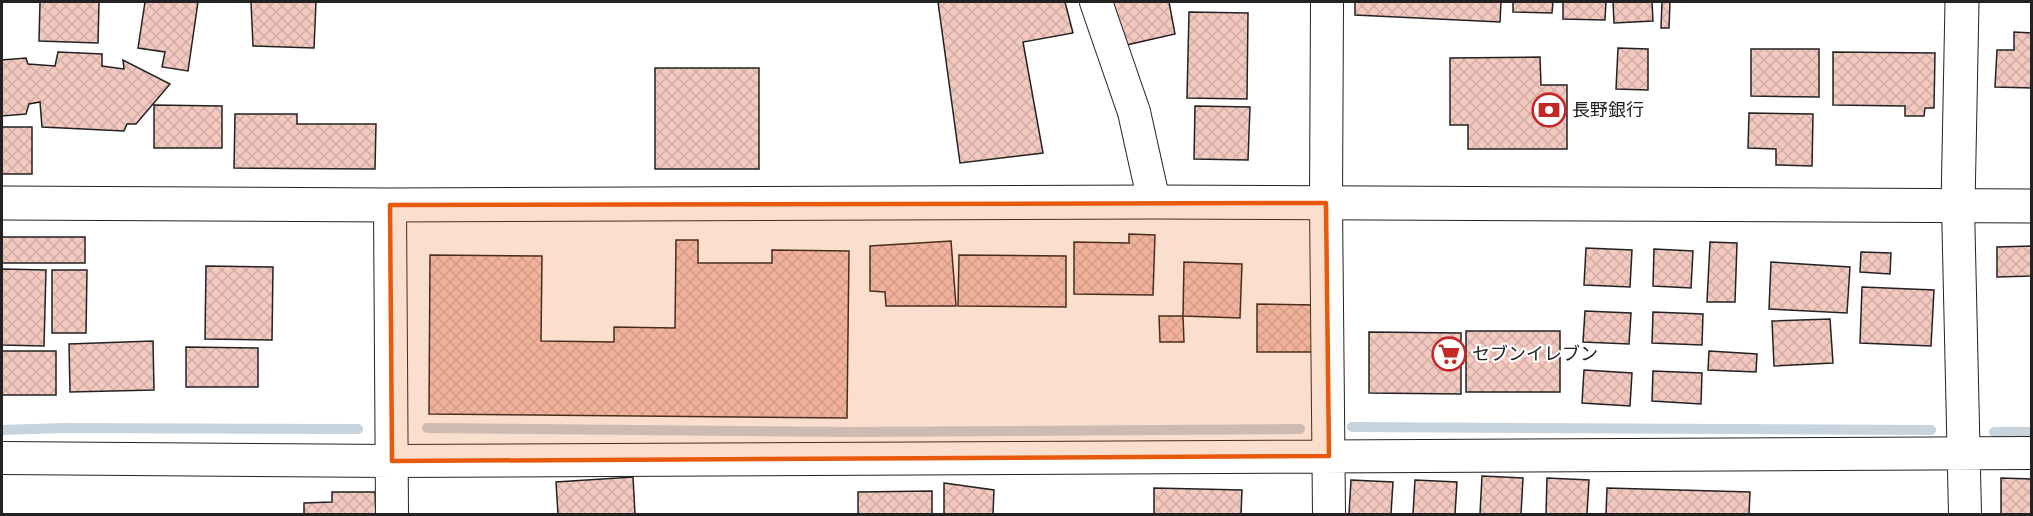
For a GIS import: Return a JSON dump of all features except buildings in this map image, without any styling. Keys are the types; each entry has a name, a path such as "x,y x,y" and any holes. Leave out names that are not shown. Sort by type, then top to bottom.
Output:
{"street":[{"path":"1095,2 1134,112 1154,202"},
{"path":"1326,2 1329,514"},
{"path":"1962,2 1958,206 1965,514"},
{"path":"2,203 390,205 1154,202 2031,206"},
{"path":"390,205 392,514"},
{"path":"2,458 392,461 2031,453"}],"highlighted area":[{"path":"1326,203 1329,456 392,461 390,205"}],"waterway":[{"path":"1352,427 1931,430"},
{"path":"2,430 63,428 358,429"},
{"path":"427,428 854,432 1300,429"},
{"path":"1994,432 2032,432"}],"place":[{"name":"長野銀行","path":"1549,110"},
{"name":"セブンイレブン","path":"1449,354"}]}
